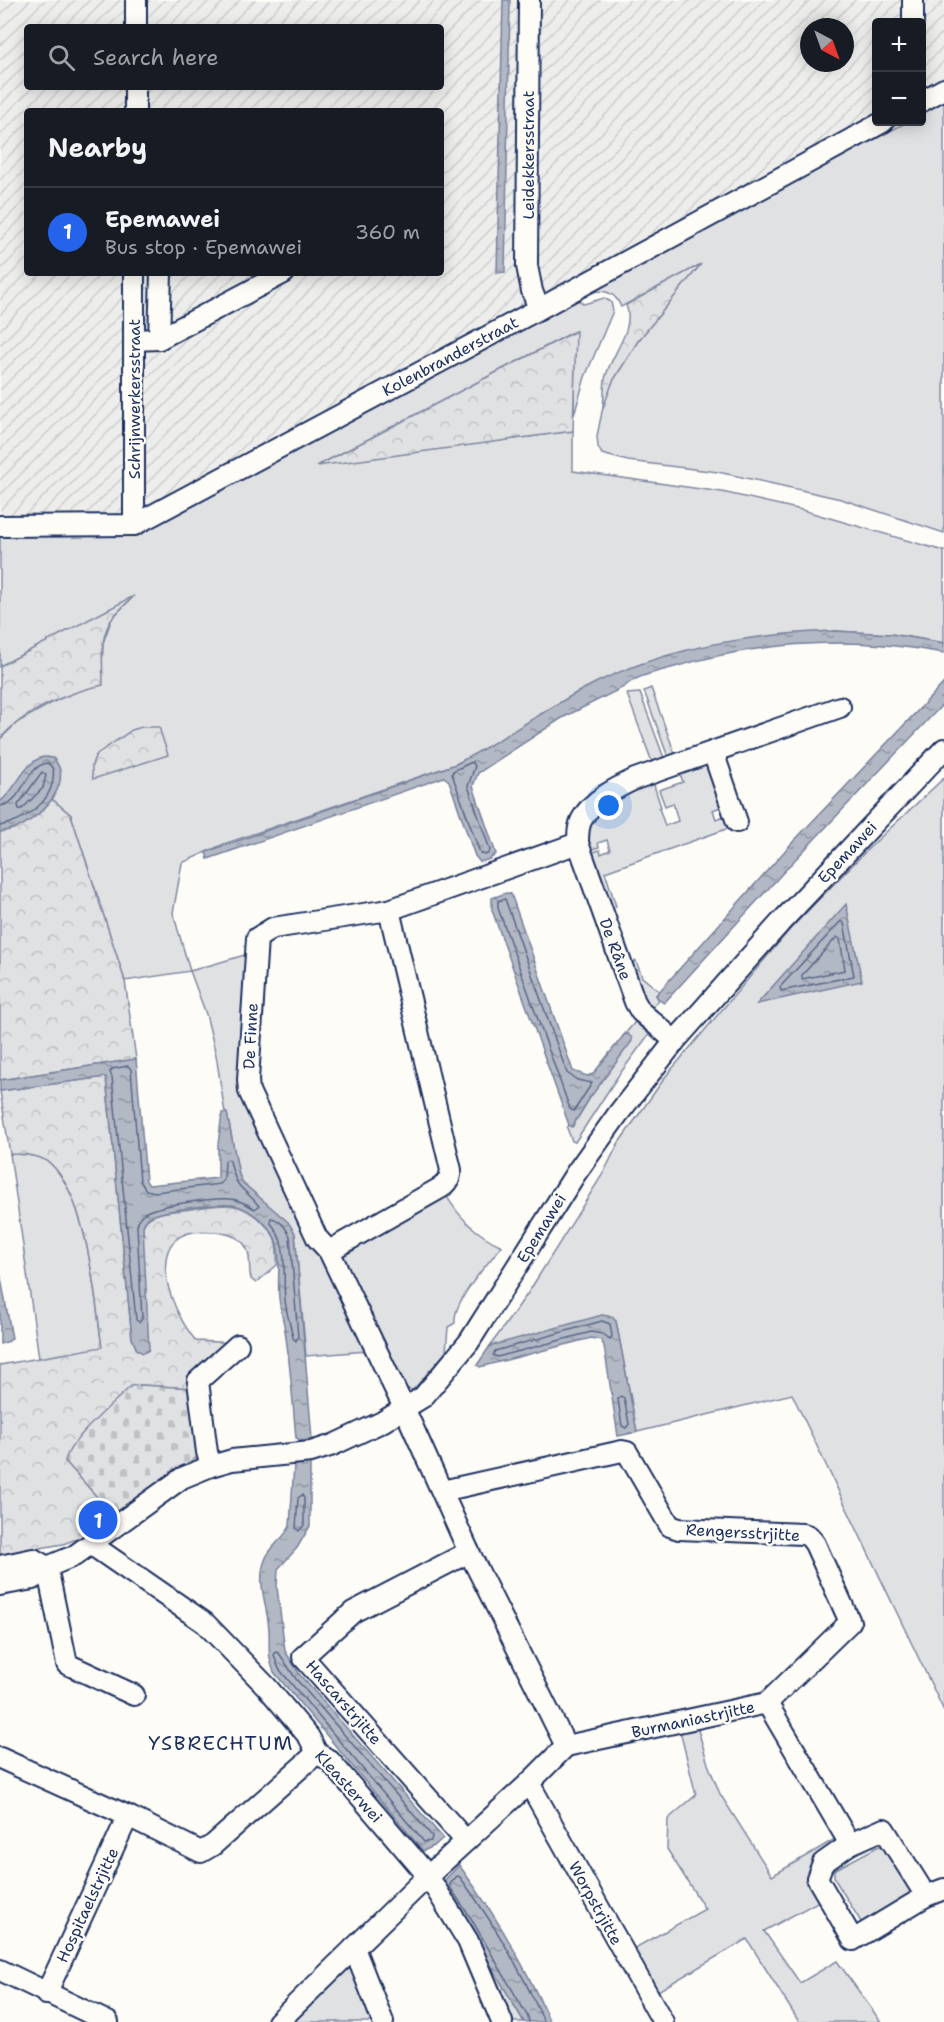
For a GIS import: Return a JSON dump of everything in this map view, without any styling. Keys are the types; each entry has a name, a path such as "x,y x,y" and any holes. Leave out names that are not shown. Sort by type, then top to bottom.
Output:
{"street":[{"path":"136,0 136,24"},
{"name":"Leidekkersstraat","path":"529,0 527,266 531,291 539,309"},
{"path":"913,0 913,18"},
{"path":"926,98 944,89"},
{"path":"135,90 135,108"},
{"name":"Kolenbranderstraat","path":"0,526 134,525 877,126"},
{"name":"Schrijnwerkersstraat","path":"134,276 134,525"},
{"path":"159,339 161,276"},
{"path":"134,340 159,339 278,276"},
{"path":"578,843 581,820 596,803 618,787 635,779 840,708"},
{"name":"Epemawei","path":"0,1586 33,1579 47,1567 74,1556 182,1478 211,1466 254,1457 311,1452 350,1438 405,1410 423,1397 436,1385 469,1342 576,1173 618,1114 675,1041 780,923 944,748"},
{"path":"713,752 737,822"},
{"name":"De Râne","path":"578,843 635,1002 641,1012 675,1041"},
{"name":"De Finne","path":"405,1410 329,1251 317,1238 249,1091 257,938 273,928 389,910 578,843"},
{"path":"329,1251 442,1187 451,1170 389,910"},
{"path":"211,1466 207,1452 198,1380 238,1345"},
{"path":"278,2022 566,1746 470,1552 405,1410"},
{"name":"Rengersstrjitte","path":"442,1491 627,1452 670,1526 679,1529 809,1536 815,1544 850,1622 767,1703"},
{"name":"Kleasterwei","path":"92,1545 205,1623 273,1694 309,1737 317,1753 330,1761 428,1876 468,1941 502,2022"},
{"name":"Hascarstrjitte","path":"466,1841 303,1657 353,1612 470,1552"},
{"path":"0,1566 33,1559 47,1567 67,1664 134,1695"},
{"name":"Burmaniastrjitte","path":"566,1746 767,1703 850,1844"},
{"path":"0,1758 201,1852 213,1845 317,1753"},
{"name":"Worpstrjitte","path":"529,1783 663,2022"},
{"name":"Hospitaelstrjitte","path":"46,1994 128,1816"},
{"path":"884,1829 935,1893 853,1940 817,1878 823,1863 850,1844 884,1829"},
{"path":"354,1948 383,2022"},
{"path":"0,1970 108,2022"}],"shaded area":[{"path":"0,0 944,0 944,110 926,119 926,18 872,18 872,126 913,126 590,292 135,549 0,607"}],"green space":[{"path":"944,101 944,533 841,499 718,472 628,461 602,454 598,447 597,436 604,402 613,381 638,341 700,265 621,307 616,298 608,293 589,292 900,126 926,126 926,112"},
{"path":"701,264 638,341 613,381 603,408 605,379 628,324 626,305"},
{"path":"604,298 611,302 613,311 585,377 574,415 575,331 319,465 573,431 573,471 722,492 802,510 944,551 944,643 891,634 835,631 624,671 580,691 456,764 224,844 182,863 173,913 190,971 125,981 71,815 52,799 55,795 48,757 33,763 0,802 0,739 18,722 57,700 83,689 102,665 103,643 112,618 132,598 0,666 0,535 135,535 573,300 584,304"},
{"path":"576,331 573,431 317,466"},
{"path":"134,596 114,616 106,632 102,649 103,685 76,692 47,704 21,720 0,739 0,666"},
{"path":"651,688 675,754 668,757 644,691"},
{"path":"640,693 664,758 652,762 627,694"},
{"path":"142,727 159,727 168,755 93,779 92,766 97,754 132,730"},
{"path":"703,763 707,765 723,806 713,810 716,819 727,815 732,827 605,872 616,906 609,908 590,853 600,850 601,854 610,850 607,840 598,843 599,847 589,850 584,830 602,807 652,779 665,826 678,821 673,803 665,806 659,790 683,782 679,771"},
{"path":"944,778 944,1711 792,1394 637,1432 616,1321 490,1346 528,1293 604,1172 618,1144 666,1076 792,927 870,847"},
{"path":"52,799 71,815 125,981 136,1059 0,1080 0,832 12,829"},
{"path":"248,954 241,1092 366,1351 306,1356 295,1234 243,1183 239,1175 225,1113 216,1055 206,1014 190,971"},
{"path":"636,961 642,977 659,991 656,995 659,1000 651,1009 644,1004 629,964"},
{"path":"635,1022 650,1033 616,1079 575,1142 572,1141 567,1128 569,1125 573,1126 628,1034 624,1035"},
{"path":"106,1077 132,1338 137,1350 143,1226 150,1217 166,1212 213,1206 230,1205 243,1208 266,1226 274,1237 277,1265 256,1283 251,1279 246,1248 234,1237 214,1232 190,1233 175,1240 167,1253 166,1270 169,1289 185,1326 196,1341 237,1343 192,1388 140,1385 65,1461 115,1517 85,1536 63,1544 0,1555 0,1365 102,1347 88,1250 73,1200 63,1179 46,1160 10,1154 0,1091"},
{"path":"10,1154 46,1160 63,1179 73,1200 88,1250 102,1348 39,1358"},
{"path":"445,1193 469,1224 502,1246 480,1272 459,1304 455,1323 448,1327 446,1352 413,1390 407,1389 400,1374 396,1376 341,1255"},
{"path":"131,1386 192,1388 201,1454 115,1517 65,1461 68,1452 83,1432"},
{"path":"696,1723 720,1794 772,1876 840,1836 841,1847 814,1867 825,1898 764,1931 800,1983 837,1961 881,2022 799,2022 747,1939 658,1991 633,1949 705,1909 667,1849 668,1819 696,1795 679,1727"},
{"path":"879,1846 889,1847 913,1890 909,1899 865,1925 834,1878 834,1870"},
{"path":"485,1954 524,2022 513,2022"},
{"path":"351,1962 376,2022 287,2022"}],"water":[{"path":"503,0 510,0 505,272 497,273"},
{"path":"835,631 891,634 944,643 944,653 875,644 806,644 738,652 640,677 562,718 478,773 473,786 496,854 480,862 475,856 449,781 444,777 208,859 206,852 456,764 578,692 638,665 703,646 736,640"},
{"path":"944,683 944,703 789,866 664,1003 659,1000 656,995 791,844"},
{"path":"43,757 53,758 59,767 60,777 54,796 31,820 18,828 0,832 0,802 31,764"},
{"path":"506,893 511,894 573,1071 587,1076 593,1074 624,1035 628,1034 632,1038 572,1127 569,1125 492,910 492,898"},
{"path":"846,904 862,981 757,1004"},
{"path":"136,1059 146,1181 149,1185 218,1178 218,1145 222,1113 227,1113 239,1175 243,1183 288,1222 295,1233 312,1439 303,1441 296,1438 288,1350 279,1298 278,1252 275,1238 268,1228 248,1211 230,1205 181,1209 147,1219 143,1226 149,1350 143,1353 137,1350 132,1338 106,1077 0,1091 0,1080"},
{"path":"0,1273 12,1338 0,1344"},
{"path":"602,1315 612,1317 616,1321 637,1432 618,1436 604,1346 601,1340 591,1338 480,1367 477,1365 490,1346"},
{"path":"310,1463 310,1526 297,1548 278,1569 277,1587 285,1651 300,1675 443,1838 434,1846 423,1851 274,1672 272,1666 262,1586 263,1569 267,1555 290,1526 294,1465"},
{"path":"459,1865 509,1941 550,2022 524,2022 441,1884"}],"place":[{"name":"Epemawei","path":"98,1520"}],"district":[{"name":"YSBRECHTUM","path":"221,1743"}]}
